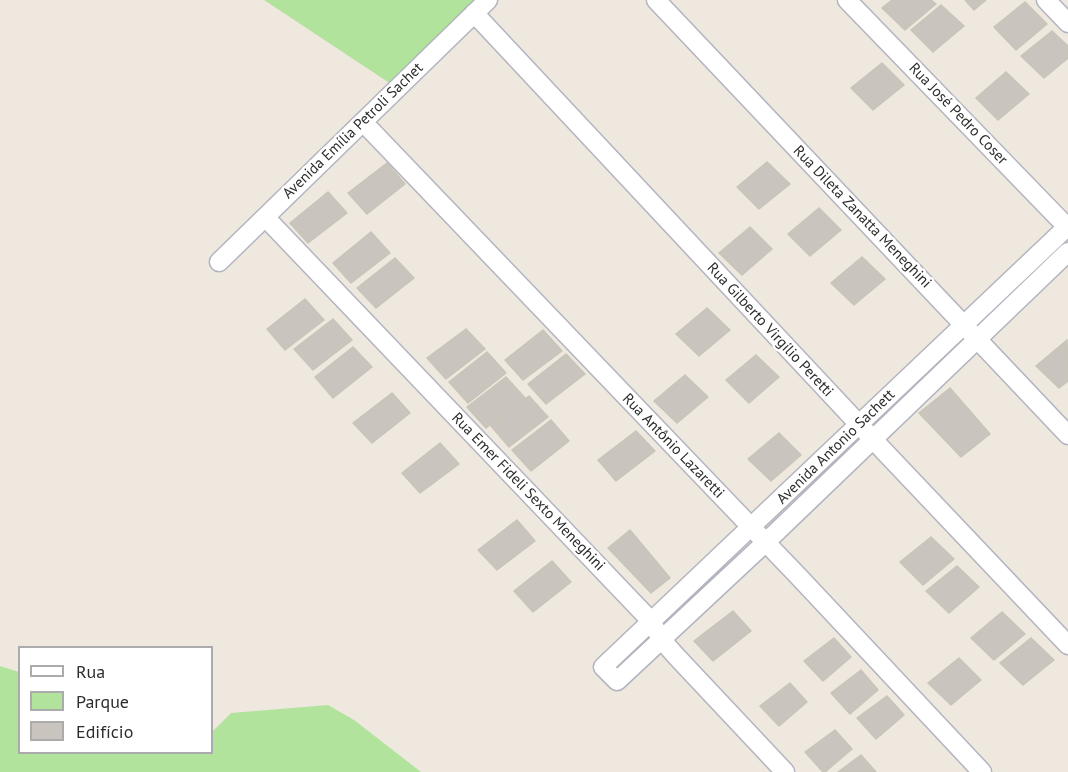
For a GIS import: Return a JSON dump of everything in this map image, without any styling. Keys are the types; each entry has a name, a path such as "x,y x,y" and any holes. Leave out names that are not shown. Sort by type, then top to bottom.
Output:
{"street":[{"name":"Avenida Emília Petroli Sachet","path":"219,262 488,0"},
{"name":"Rua Dileta Zanatta Meneghini","path":"656,0 1068,435"},
{"name":"Rua José Pedro Coser","path":"847,0 1068,227"},
{"path":"1046,0 1068,23"},
{"name":"Rua Gilberto Virgílio Peretti","path":"474,14 1068,645"},
{"name":"Rua Antônio Lazaretti","path":"363,122 752,527 982,772"},
{"name":"Rua Emer Fideli Sexto Meneghini","path":"265,217 651,621 661,639 785,772"},
{"name":"Avenida Antonio Sachett","path":"1068,227 603,667 617,681 766,542 1068,252"}],"green space":[{"path":"264,0 481,0 394,86"},
{"path":"0,666 18,672 18,754 213,754 213,731 231,713 328,705 354,720 421,772 0,772"}],"building":[{"path":"892,0 931,0 936,4 905,30 882,8"},
{"path":"965,0 986,0 974,10"},
{"path":"1025,2 1047,24 1016,50 994,27"},
{"path":"941,5 964,26 933,52 911,30"},
{"path":"1052,31 1068,46 1068,58 1044,78 1021,56"},
{"path":"882,63 904,85 873,110 851,88"},
{"path":"1006,72 1029,94 998,120 976,98"},
{"path":"767,162 790,184 759,209 737,187"},
{"path":"387,163 405,184 367,214 348,193"},
{"path":"328,192 347,213 308,243 290,223"},
{"path":"819,208 841,230 810,256 788,234"},
{"path":"750,227 772,249 742,275 719,253"},
{"path":"371,232 390,253 351,283 333,263"},
{"path":"862,257 885,279 854,305 831,283"},
{"path":"395,258 414,278 376,308 357,288"},
{"path":"305,299 324,320 285,350 267,329"},
{"path":"707,308 730,330 699,356 676,334"},
{"path":"333,319 352,340 313,370 294,349"},
{"path":"466,329 485,349 446,379 427,358"},
{"path":"543,330 562,351 523,380 505,360"},
{"path":"1067,340 1068,381 1059,388 1036,366"},
{"path":"353,347 372,367 333,398 315,377"},
{"path":"487,352 506,373 468,403 449,382"},
{"path":"566,354 585,374 546,404 528,384"},
{"path":"756,355 779,377 749,403 726,380"},
{"path":"685,375 708,397 677,423 654,401"},
{"path":"506,377 525,398 486,428 467,407"},
{"path":"950,388 990,434 961,457 919,413"},
{"path":"392,393 410,413 372,443 353,423"},
{"path":"529,396 548,417 509,447 491,426"},
{"path":"551,420 569,441 531,471 512,450"},
{"path":"636,431 655,451 616,481 598,460"},
{"path":"779,433 801,455 771,481 748,459"},
{"path":"440,443 459,464 420,493 402,473"},
{"path":"517,520 535,541 497,570 478,550"},
{"path":"630,530 670,578 651,593 608,548"},
{"path":"931,537 954,559 923,585 900,562"},
{"path":"552,561 571,582 533,612 514,591"},
{"path":"957,566 979,587 949,613 926,591"},
{"path":"733,611 751,631 713,661 694,641"},
{"path":"1002,612 1025,634 994,660 971,638"},
{"path":"834,638 851,657 823,681 804,661"},
{"path":"1031,638 1054,660 1023,685 1000,663"},
{"path":"959,658 981,680 951,705 928,683"},
{"path":"861,670 878,690 850,714 831,693"},
{"path":"790,683 807,702 779,726 760,706"},
{"path":"887,696 904,715 876,739 857,718"},
{"path":"835,730 852,749 823,772 805,752"},
{"path":"861,755 876,772 838,772"}]}
